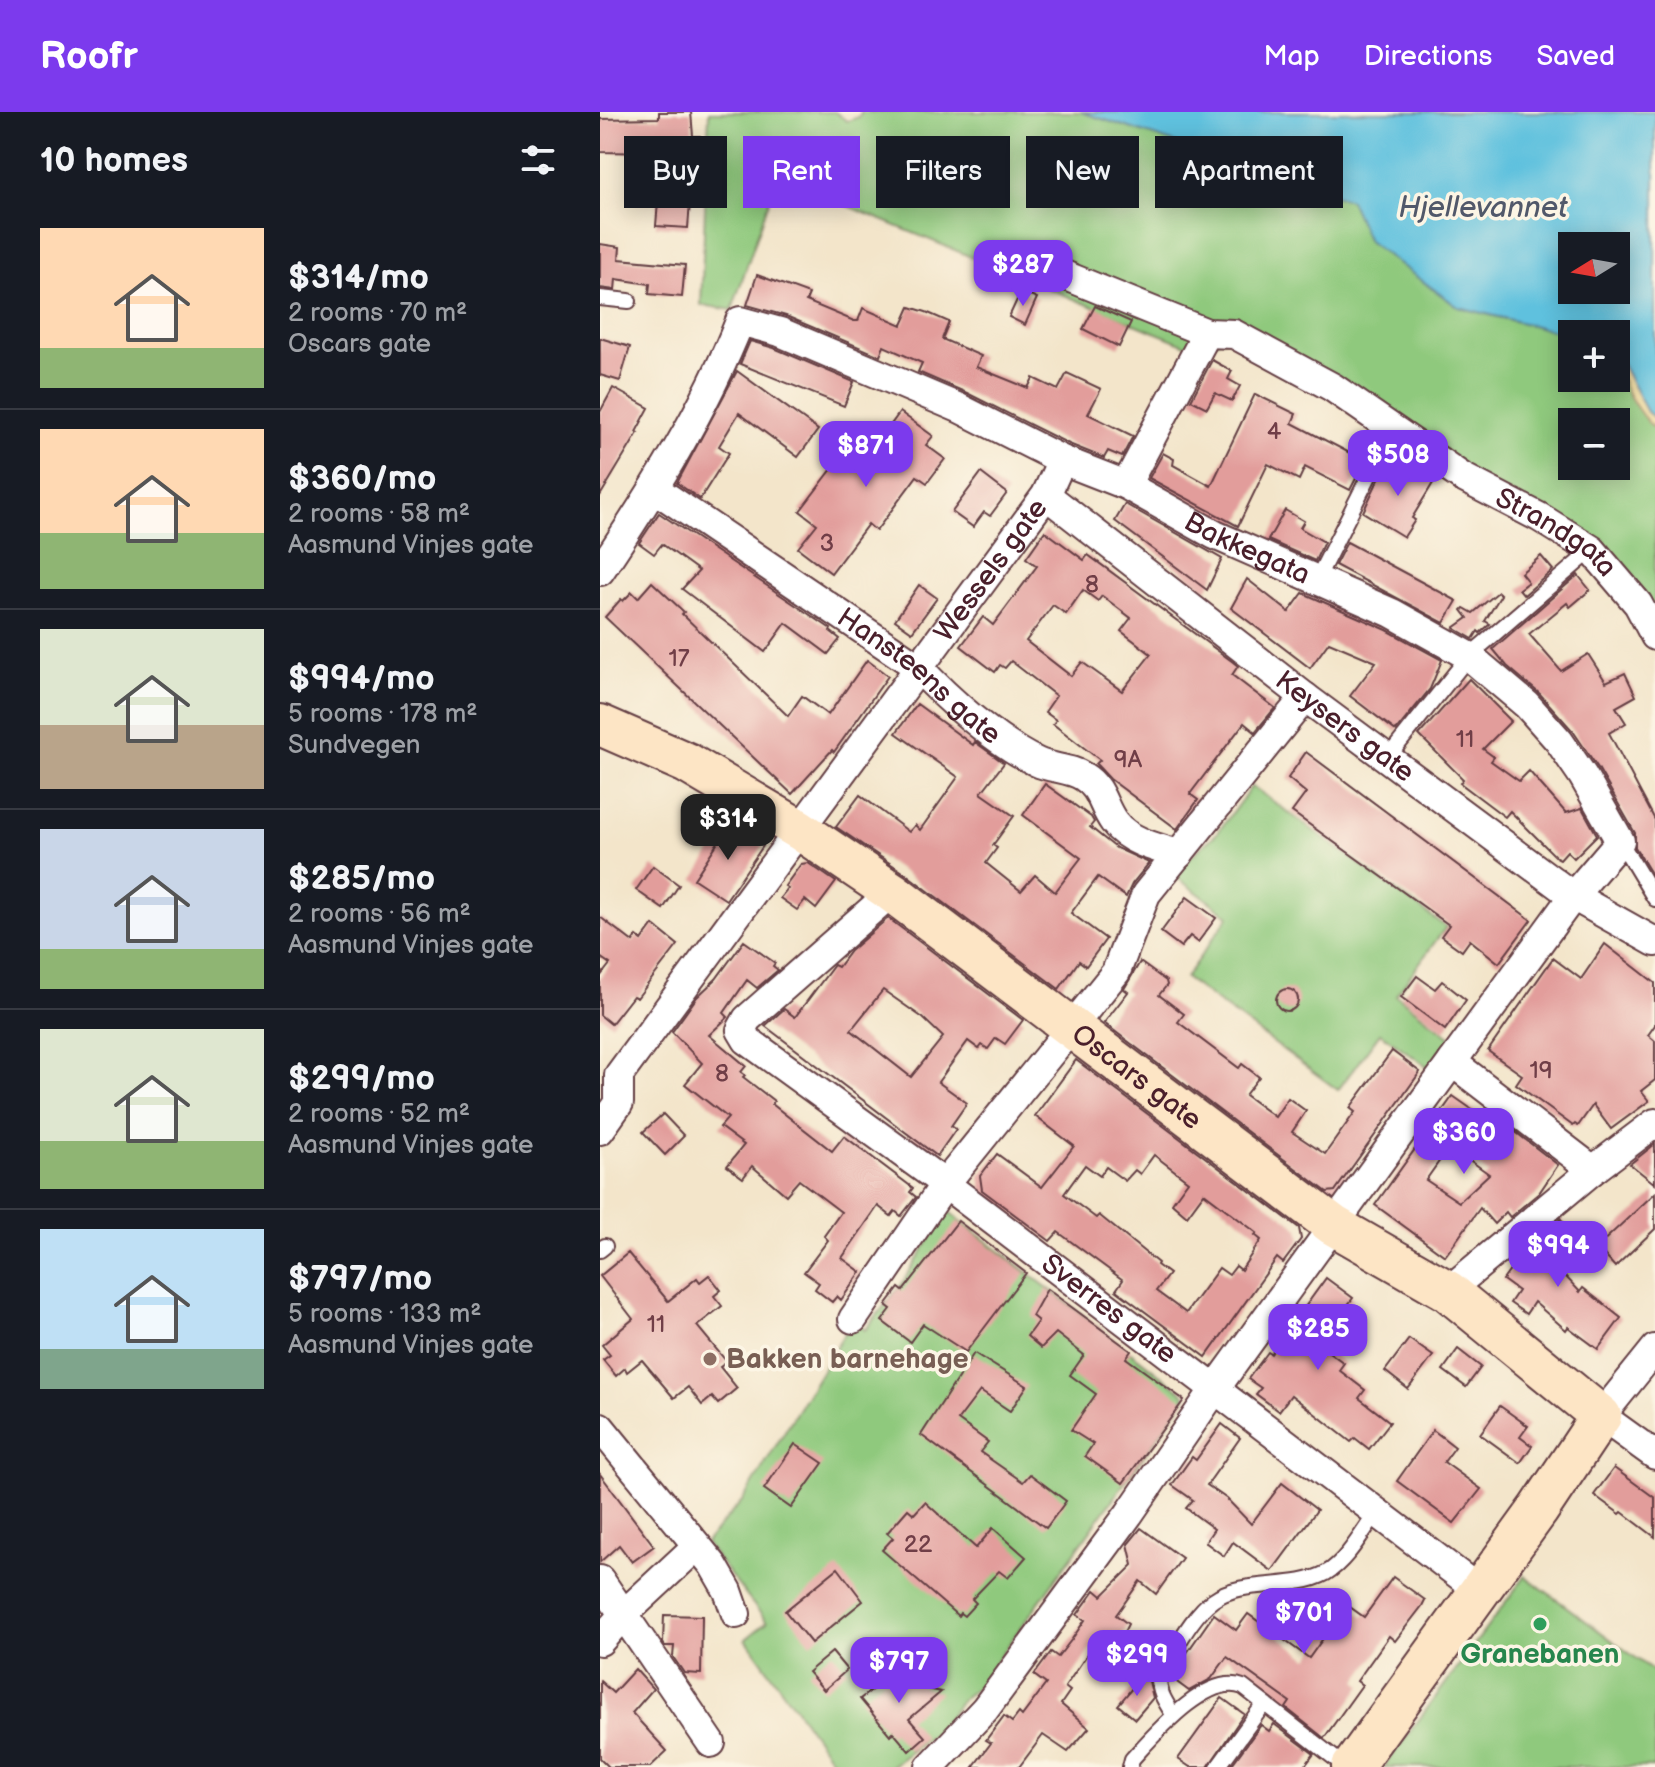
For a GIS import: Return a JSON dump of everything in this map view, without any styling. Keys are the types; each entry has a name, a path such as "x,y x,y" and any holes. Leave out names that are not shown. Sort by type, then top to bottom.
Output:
{"street":[{"name":"Strandgata","path":"1042,266 1207,333 1234,334 1332,387 1462,477 1539,517 1592,550 1638,604 1655,636"},
{"name":"Bakkegata","path":"655,489 740,321 780,332 945,402 1062,460 1126,485 1215,535 1392,613 1469,656 1527,705 1559,741 1620,841"},
{"path":"1126,485 1207,333"},
{"name":"Wessels gate","path":"600,1130 619,1103 619,1075 1046,495 1062,460"},
{"path":"600,571 655,489"},
{"name":"Hansteens gate","path":"655,489 918,667 945,697 1015,749 1037,762 1081,775 1097,787 1115,823 1146,844 1179,854"},
{"name":"Keysers gate","path":"1046,495 1305,697 1573,896 1655,942"},
{"path":"853,1319 945,1184 1116,972 1146,894 1305,697"},
{"name":"Oscars gate","path":"600,725 687,763 800,830 892,892 1333,1225 1448,1291 1601,1416 1655,1455"},
{"path":"930,1767 985,1709 1129,1514 1215,1389 1573,896 1620,841"},
{"name":"Sverres gate","path":"892,892 747,1019 741,1030 747,1040 945,1184 1479,1590"},
{"path":"1452,1062 1593,1170"},
{"path":"1448,1291 1593,1170 1655,1123"},
{"path":"1352,1767 1539,1509 1601,1416 1655,1349"},
{"path":"600,1427 713,1565 728,1591 736,1614"},
{"path":"600,1641 624,1614 697,1546"},
{"path":"600,1580 711,1743"}],"lane":[{"path":"600,298 629,301"},
{"path":"1316,581 1375,464 1406,438"},
{"path":"1388,757 1469,656 1592,550"},
{"name":"Bakkegata","path":"1620,841 1655,899"},
{"path":"1173,1714 1161,1695 1159,1674 1203,1609 1215,1598 1233,1591 1306,1580 1328,1572 1377,1512"},
{"path":"1130,1767 1132,1759 1173,1714 1220,1686 1233,1683 1243,1687 1346,1767"},
{"path":"1218,1767 1264,1704"}],"green space":[{"path":"709,112 835,112 847,121 859,117 861,112 1081,112 1155,136 1155,208 1343,208 1343,197 1351,200 1368,241 1458,307 1558,332 1558,392 1630,392 1630,379 1647,411 1655,418 1655,636 1592,550 1234,334 1198,350 852,208 860,208 860,136 743,136 743,208 767,208 732,310 701,305 705,208 727,208 727,136 708,136"},
{"path":"1252,786 1446,927 1396,995 1456,1041 1434,1071 1380,1033 1338,1090 1185,978 1229,916 1172,874 1218,832"},
{"path":"948,1211 1185,1394 1184,1400 978,1687 962,1699 939,1730 890,1767 847,1767 834,1763 746,1639 767,1622 705,1543 743,1500 853,1319 865,1330 899,1288"},
{"name":"Granebanen","path":"1525,1576 1655,1672 1655,1767 1384,1767"}],"sand":[{"path":"1630,379 1647,411 1655,418 1655,429 1642,415 1630,397"}],"water":[{"name":"Hjellevannet","path":"1081,112 1655,112 1655,418 1647,412 1630,380 1630,320 1558,320 1558,332 1458,307 1368,241 1350,200 1343,198 1343,136 1155,136"}],"building":[{"path":"659,112 691,112 693,136 624,136 624,152 600,152 600,119 659,118"},
{"path":"657,208 690,208 688,228 656,226"},
{"path":"600,244 620,247 619,259 685,265 682,297 649,294 650,284 616,279 615,290 600,288"},
{"path":"757,275 809,294 806,301 854,321 858,321 863,308 902,325 910,307 926,312 949,322 942,339 981,356 976,367 1028,388 1033,378 1058,390 1067,373 1101,389 1088,414 1133,436 1122,457 1108,451 1104,458 1069,444 918,372 922,363 884,346 880,356 786,316 747,305"},
{"path":"1021,291 1037,298 1025,325 1009,317"},
{"path":"1095,306 1131,322 1119,347 1083,329"},
{"path":"600,338 630,347 620,381 600,375"},
{"path":"750,341 854,382 844,406 740,364"},
{"path":"1212,360 1232,371 1228,379 1240,386 1232,401 1215,393 1207,408 1191,400"},
{"path":"737,371 818,430 798,457 739,413 719,446 729,453 700,499 677,483"},
{"path":"613,388 649,408 638,433 600,496 600,412"},
{"path":"1255,394 1296,414 1292,423 1365,461 1350,490 1305,467 1299,480 1268,464 1238,526 1149,478 1163,453 1174,459 1173,465 1211,486"},
{"path":"900,412 933,436 926,445 945,459 927,483 917,476 876,531 868,524 831,573 798,548 817,524 800,511 855,439 871,452"},
{"path":"1396,460 1433,483 1404,537 1363,512 1383,470 1386,472"},
{"path":"981,473 1007,493 990,516 984,512 973,527 952,512"},
{"path":"1125,504 1222,559 1207,590 1115,521"},
{"path":"1285,510 1304,521 1300,528 1324,542 1315,561 1268,540"},
{"path":"659,513 831,629 840,639 828,654 786,623 765,652 682,589 699,571 662,544 654,554 639,543"},
{"path":"1045,531 1084,560 1088,555 1238,666 1232,675 1275,708 1255,732 1244,723 1190,794 1198,800 1177,829 1110,779 1096,764 1100,760 1053,724 1056,720 1045,712 1056,696 1011,661 1005,668 1000,665 995,672 961,646 983,617 993,625 1037,566 1026,558","holes":["1083,590 1098,601 1102,596 1131,618 1121,631 1151,654 1122,691 1082,662 1071,676 1026,641 1053,605 1066,614"]},
{"path":"1347,542 1457,601 1444,623 1335,565"},
{"path":"1541,556 1553,570 1524,595 1519,589 1528,582 1521,573"},
{"path":"1578,575 1590,590 1570,607 1567,603 1529,634 1561,671 1588,654 1606,682 1625,673 1636,696 1616,707 1626,723 1609,733 1655,820 1655,880 1635,847 1635,833 1573,731 1493,649"},
{"path":"1247,579 1289,612 1303,593 1387,630 1442,660 1430,689 1396,731 1350,696 1376,662 1329,642 1310,668 1231,608"},
{"path":"652,582 788,716 802,696 828,715 867,660 888,676 834,752 832,750 792,794 605,617 621,599 623,601 632,592 638,598"},
{"path":"919,585 937,598 912,632 895,620"},
{"path":"1498,592 1501,595 1485,621 1490,624 1480,633 1478,631 1473,639 1454,628 1468,618 1462,610 1464,608 1473,613"},
{"path":"1469,679 1511,721 1483,749 1494,757 1491,761 1519,781 1529,771 1566,813 1582,808 1597,835 1574,858 1567,851 1560,859 1556,857 1510,811 1505,817 1460,783 1463,779 1419,735"},
{"path":"917,704 973,745 975,742 1004,763 981,793 1014,816 993,845 997,848 986,863 1021,891 1035,875 1055,892 1081,858 1023,815 1045,784 1091,817 1094,822 1090,827 1116,848 1149,863 1126,897 1098,877 1071,913 1106,939 1086,966 1079,961 1059,989 906,874 836,827 860,795 909,832 915,825 920,830 958,777 896,733"},
{"path":"1306,752 1531,920 1499,963 1470,940 1462,951 1441,936 1449,925 1292,812 1306,793 1288,778"},
{"path":"730,824 763,846 726,900 694,879"},
{"path":"808,863 836,882 816,909 805,900 797,910 780,898 801,864"},
{"path":"653,866 679,885 663,909 636,890"},
{"path":"1187,897 1216,918 1198,942 1190,936 1181,947 1161,932"},
{"path":"600,917 633,942 637,936 642,940 653,925 678,945 637,998 633,996 611,1024 600,1015 600,977 610,964 600,957"},
{"path":"888,918 1023,1020 1005,1044 996,1038 988,1049 982,1045 979,1049 968,1041 938,1082 967,1103 951,1126 956,1129 937,1156 765,1026 784,1009 795,1017 834,965 838,967 850,951","holes":["883,990 923,1018 943,1037 911,1077 851,1030"]},
{"path":"744,941 775,963 773,966 778,970 757,988 747,980 724,1013 728,1017 709,1035 746,1066 741,1072 745,1075 743,1077 832,1151 844,1136 913,1188 910,1192 916,1197 901,1216 895,1211 891,1216 878,1206 842,1258 861,1272 841,1300 837,1296 832,1302 815,1289 819,1283 804,1272 828,1240 824,1236 841,1212 799,1180 786,1195 752,1166 743,1178 727,1166 744,1145 720,1127 728,1118 685,1084 702,1063 672,1032"},
{"path":"1605,944 1655,983 1655,1025 1648,1035 1655,1041 1655,1080 1641,1091 1649,1101 1611,1129 1593,1105 1578,1126 1573,1126 1516,1084 1522,1075 1488,1051 1553,958 1581,979"},
{"path":"1140,962 1166,981 1167,985 1159,995 1184,1014 1178,1022 1239,1068 1242,1064 1259,1077 1245,1095 1275,1117 1288,1098 1306,1111 1292,1132 1325,1154 1355,1112 1350,1108 1392,1051 1420,1072 1335,1191 1327,1192 1104,1023 1128,992 1124,989"},
{"path":"1417,976 1435,989 1442,981 1466,1000 1445,1030 1401,997"},
{"path":"1283,989 1291,989 1298,1000 1291,1011 1283,1011 1276,1004 1276,996"},
{"path":"1076,1060 1299,1228 1301,1239 1283,1263 1277,1258 1206,1357 1116,1290 1123,1280 1058,1232 1050,1241 982,1190 980,1176 997,1154 1042,1187 1074,1146 1035,1116","holes":["1154,1155 1188,1181 1172,1203 1187,1216 1204,1193 1257,1233 1255,1235 1261,1240 1241,1270 1236,1266 1229,1275 1219,1268 1186,1313 1156,1291 1169,1274 1158,1263 1099,1215 1096,1218 1064,1194 1085,1165 1100,1176 1106,1167 1125,1181 1135,1170 1140,1174"]},
{"path":"1453,1096 1490,1122 1495,1116 1558,1165 1539,1193 1510,1217 1506,1212 1494,1224 1480,1208 1445,1256 1375,1205","holes":["1450,1146 1489,1174 1459,1202 1426,1180"]},
{"path":"663,1114 684,1136 665,1155 643,1132"},
{"path":"1655,1144 1655,1184 1630,1164"},
{"path":"1655,1193 1655,1229 1615,1267 1597,1247"},
{"path":"1561,1219 1575,1237 1550,1260 1580,1292 1583,1288 1621,1318 1598,1349 1568,1327 1566,1330 1534,1302 1526,1314 1510,1303 1518,1291 1503,1280 1527,1247"},
{"path":"958,1221 1026,1273 966,1352 923,1324 910,1342 882,1321 891,1309 886,1305 899,1288 903,1291"},
{"path":"628,1253 668,1301 697,1278 700,1282 709,1275 721,1290 714,1296 722,1306 697,1326 727,1362 720,1367 737,1388 718,1404 712,1397 702,1405 688,1387 674,1398 642,1360 616,1376 603,1360 610,1355 602,1345 633,1319 600,1276"},
{"path":"1326,1278 1353,1298 1318,1344 1344,1363 1339,1370 1365,1390 1359,1398 1390,1422 1369,1449 1355,1438 1351,1442 1291,1395 1279,1411 1256,1394 1261,1388 1248,1379 1268,1352 1271,1354"},
{"path":"1047,1289 1131,1351 1126,1358 1184,1400 1123,1483 1085,1456 1093,1444 1071,1430 1096,1394 1070,1375 1084,1355 1056,1333 1041,1348 1027,1336 1038,1321 1032,1316"},
{"path":"1409,1339 1433,1356 1408,1389 1385,1371"},
{"path":"1458,1349 1481,1367 1466,1387 1443,1370"},
{"path":"974,1353 1027,1386 1010,1411 980,1391 958,1420 988,1442 980,1452 1023,1482 1030,1474 1066,1501 1046,1528 921,1435"},
{"path":"1500,1406 1528,1426 1520,1437 1532,1446 1520,1463 1480,1434"},
{"path":"1222,1424 1240,1438 1207,1485 1227,1499 1251,1524 1282,1483 1317,1510 1272,1571 1233,1542 1224,1556 1205,1542 1214,1529 1186,1508 1193,1500 1172,1485 1192,1457 1196,1460"},
{"path":"1433,1430 1455,1447 1444,1462 1481,1489 1454,1523 1397,1481"},
{"path":"795,1444 823,1463 791,1508 764,1489"},
{"path":"1614,1468 1655,1498 1655,1537 1594,1495"},
{"path":"600,1474 654,1546 632,1562 619,1545 600,1562"},
{"path":"925,1502 976,1548 993,1528 1026,1557 1008,1578 999,1571 972,1599 976,1603 964,1616 960,1613 958,1616 882,1550 893,1538 887,1533 908,1509 914,1514"},
{"path":"1141,1528 1182,1558 1156,1594 1140,1581 1116,1615 1128,1624 1113,1647 1099,1637 1065,1687 1070,1691 1061,1704 1089,1728 1068,1752 1043,1735 1019,1767 973,1767 991,1743 986,1740 1004,1716 1012,1722 1019,1713 1022,1716 1046,1684 1034,1675 1051,1652 1058,1657 1072,1639 1085,1620 1077,1615 1095,1590 1102,1596 1133,1565 1128,1544"},
{"path":"838,1568 863,1601 811,1643 785,1611"},
{"path":"1393,1577 1425,1600 1395,1641 1389,1636 1357,1681 1362,1685 1324,1738 1286,1708 1290,1702 1227,1657 1211,1679 1189,1691 1170,1677 1214,1614 1236,1630 1248,1614 1309,1658 1347,1605 1364,1617"},
{"path":"664,1615 702,1616 701,1674 684,1673 673,1657 674,1646 663,1643"},
{"path":"832,1652 847,1670 824,1690 808,1672"},
{"path":"904,1665 924,1688 941,1692 909,1719 925,1737 909,1751 893,1732 890,1735 860,1699"},
{"path":"635,1669 653,1689 632,1713 667,1751 650,1767 609,1767 600,1758 600,1681 613,1693"},
{"path":"1142,1676 1149,1681 1153,1698 1135,1719 1118,1705"},
{"path":"1222,1698 1244,1714 1208,1767 1190,1767 1178,1759"},
{"path":"1274,1724 1314,1754 1304,1767 1230,1767 1261,1725 1269,1731"}],"place":[{"name":"Bakken barnehage","path":"710,1359"},
{"name":"Granebanen","path":"1540,1624"}]}
